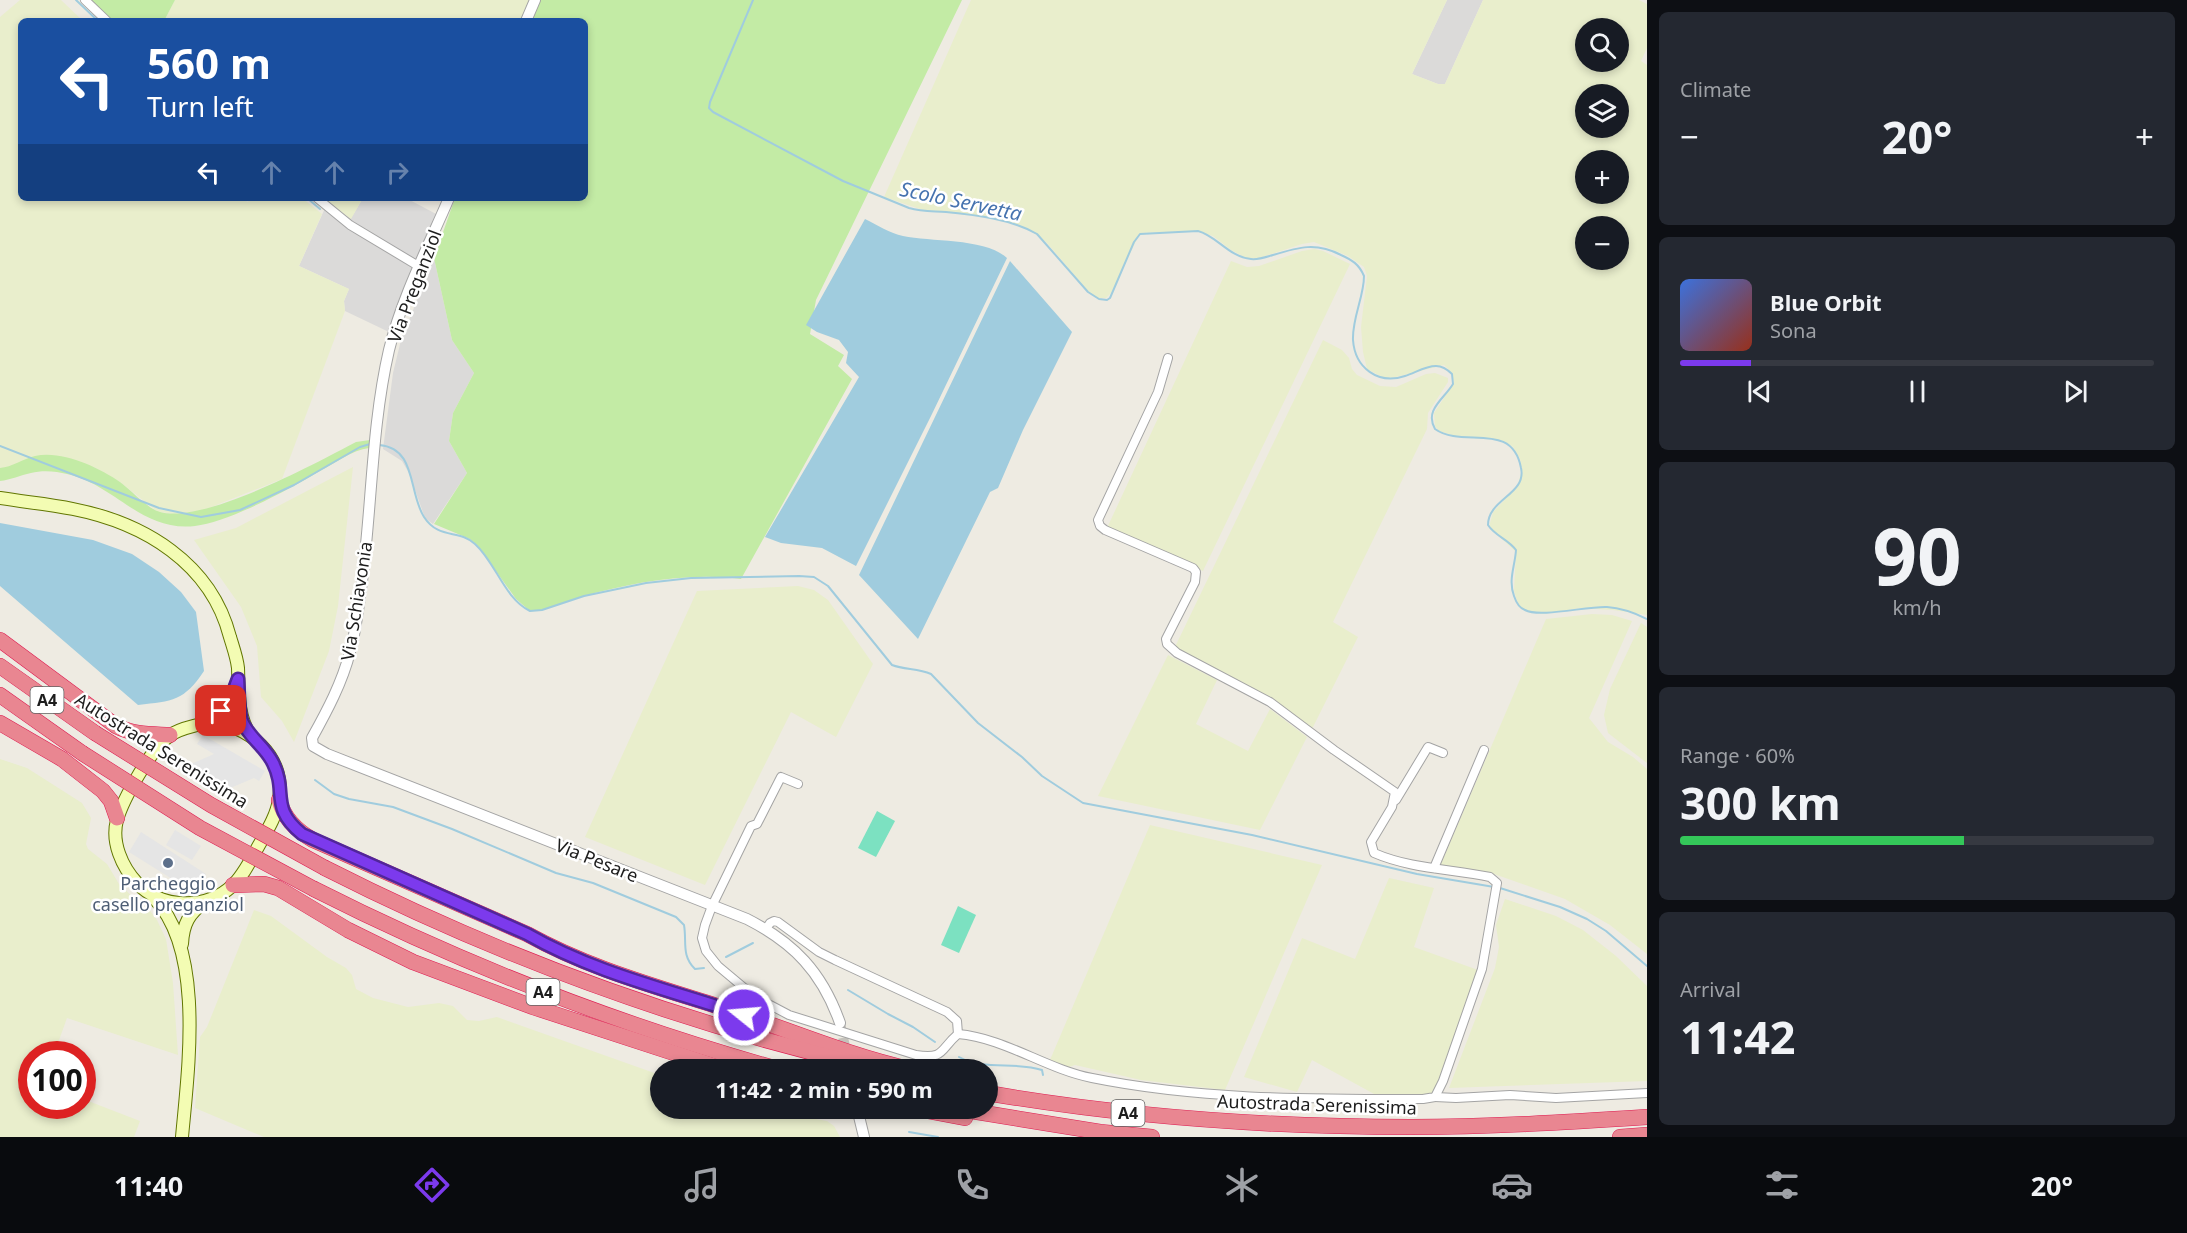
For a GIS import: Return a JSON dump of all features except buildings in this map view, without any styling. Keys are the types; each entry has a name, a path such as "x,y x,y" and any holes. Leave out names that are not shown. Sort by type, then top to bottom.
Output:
{"highway":[{"path":"0,640 116,726 127,732 170,735"},
{"name":"Autostrada Serenissima","path":"0,666 95,734 220,810 400,905 560,973 728,1030 839,1059"},
{"name":"A4","path":"0,695 82,753 200,828 388,927 538,991 741,1059"},
{"path":"0,723 62,759 103,791 111,801 117,818"},
{"path":"279,800 282,810 295,828 313,840 527,934 560,952 609,972 674,994 878,1059"},
{"path":"233,885 264,884 278,888 348,930 413,962 533,1007 692,1059"},
{"name":"Autostrada Serenissima","path":"998,1095 1138,1114 1329,1126 1425,1127 1647,1117"},
{"name":"A4","path":"998,1117 1152,1137"},
{"path":"976,1119 1015,1120"},
{"path":"1620,1137 1647,1135"}],"main road":[{"path":"0,498 74,509 129,525 161,542 188,563 204,581 219,605 229,632 237,665 240,715 250,736"},
{"path":"208,722 229,703 238,679"},
{"path":"182,1137 190,1041 188,994 182,952 183,928 194,910 233,885 245,871 264,836 279,800 279,779 274,764 263,747 250,736 229,725 208,722 183,728 170,735 151,756 117,818 117,844 124,867 141,887 151,894 176,903 207,901"},
{"path":"151,894 168,916 182,952"}],"street":[{"path":"85,0 103,18"},
{"path":"527,18 535,0"},
{"path":"321,201 350,225 420,267"},
{"name":"Via Preganziol","path":"375,451 389,349 448,201"},
{"path":"1168,358 1158,392 1100,512 1098,520 1100,526 1115,536 1193,568 1196,572 1195,582 1166,639 1170,649 1270,702 1334,750 1388,785 1395,792 1395,800"},
{"name":"Via Schiavonia","path":"313,746 312,738 336,692 354,634 364,563 375,451"},
{"name":"Via Pesare","path":"313,746 327,754 766,929 794,948 808,963 834,1006 840,1023"},
{"path":"1435,1097 1478,984 1486,949 1496,880 1387,858 1374,853 1371,842 1428,747 1443,753"},
{"path":"1434,868 1484,750"},
{"path":"766,929 770,922 778,922 835,960 947,1012 957,1021 958,1034 944,1052 930,1056 916,1055 789,1015 755,997 718,966 706,951 702,938 712,906 751,826 757,824 781,777 798,784"},
{"path":"958,1034 996,1043 1089,1078 1139,1086 1260,1097 1423,1099 1510,1095 1567,1098 1647,1093"},
{"path":"860,1119 864,1137"}],"shaded area":[{"path":"1447,0 1483,0 1445,84 1438,84 1412,74"},
{"path":"361,201 412,201 438,215 389,332 345,311 344,301 349,289 299,266 326,206 351,218"},
{"path":"434,258 452,340 474,373 453,413 449,441 467,473 433,524 425,518 409,473 402,461 383,449 393,373 401,340"},
{"path":"203,735 265,771 259,781 254,778 228,789 189,765 214,754 197,744"},
{"path":"175,830 201,846 192,860 166,845"},
{"name":"Parcheggio casello preganziol","path":"141,832 206,874 193,892 129,852"}],"green space":[{"path":"20,0 61,0 80,18 18,18 18,201 306,201 322,214 299,266 349,289 344,301 345,311 282,479 204,510 174,514 158,512 120,482 94,467 0,468 0,17"},
{"path":"86,0 175,0 166,18 104,18"},
{"path":"175,0 531,0 522,18 166,18"},
{"path":"536,0 962,0 816,300 810,334 844,355 838,366 852,379 741,579 682,578 622,586 544,610 530,611 516,599 478,546 470,539 434,524 467,473 449,441 453,413 474,373 452,340 434,258 454,201 588,201 588,18 528,18"},
{"path":"971,0 1447,0 1412,74 1438,84 1445,84 1483,0 1639,0 1647,4 1647,48 1641,61 1647,65 1647,615 1580,608 1543,614 1527,612 1519,607 1514,591 1516,552 1490,528 1490,523 1493,512 1517,487 1522,470 1520,459 1513,447 1501,440 1458,437 1439,431 1435,426 1434,413 1454,383 1452,373 1444,365 1392,378 1382,377 1367,369 1361,327 1367,276 1364,267 1348,256 1314,242 1248,259 1231,250 1213,236 1197,231 1140,233 1111,293 1106,298 1096,298 1046,242 1027,228 993,217 926,211 884,197"},
{"path":"327,201 361,201 351,219"},
{"path":"1314,249 1350,264 1203,571 1110,531 1107,528 1231,261 1247,267 1259,266"},
{"path":"1323,340 1342,350 1349,358 1352,369 1357,375 1380,386 1396,387 1426,374 1435,373 1448,378 1448,382 1428,413 1427,429 1333,622 1358,637 1311,731 1174,649"},
{"path":"370,440 369,448 350,454 259,504 225,518 195,526 176,526 159,522 100,488 63,473 40,471 0,481 0,468 35,456 57,455 79,461 101,471 120,482 155,510 179,513 203,509 259,490 356,442"},
{"path":"353,467 338,606 329,651 294,742 282,721 261,697 257,646 241,607 194,540 236,528"},
{"path":"798,586 814,590 828,600 873,664 836,737 791,712 705,885 585,837 697,591"},
{"path":"1592,614 1612,615 1632,621 1589,718 1608,742 1633,757 1647,769 1647,954 1610,925 1565,899 1494,874 1440,866 1546,619"},
{"path":"1641,623 1647,627 1647,763 1608,733 1604,715 1610,689"},
{"path":"1168,655 1217,680 1196,724 1248,751 1270,709 1307,737 1260,830 1098,796"},
{"path":"0,759 27,768 82,803 91,818 86,844 88,849 107,864 119,884 148,908 157,920 166,939 173,983 178,1055 67,1018 59,1041 18,1041 18,1119 96,1119 96,1104 140,1121 134,1137 0,1137"},
{"path":"877,811 895,821 876,857 858,848"},
{"path":"1150,825 1322,865 1225,1090 1141,1080 1075,1065 1069,1067 1050,1060"},
{"path":"1389,878 1434,888 1414,947 1478,970 1435,1092 1425,1095 1376,1095 1312,1060 1297,1092 1244,1077 1302,938 1355,959"},
{"path":"1505,899 1556,916 1583,930 1616,956 1647,986 1647,1081 1449,1088 1495,968 1499,947 1496,925"},
{"path":"958,906 976,915 959,953 941,945"},
{"path":"254,910 271,916 346,968 352,975 356,989 373,998 408,1007 439,1003 453,1006 467,1020 479,1021 497,1017 650,1071 650,1119 816,1119 827,1121 834,1126 840,1137 264,1137 195,1108 200,1037 207,1027"}],"water":[{"path":"865,219 903,236 972,244 986,247 1007,258 856,566 822,548 781,543 765,537 859,377 846,363 848,352 839,340 817,332 806,325"},
{"path":"1010,261 1072,332 1023,430 998,488 990,492 918,639 859,575"},
{"path":"0,523 93,540 132,554 159,572 181,592 196,612 204,671 197,681 177,698 138,705 0,586"}],"waterway":[{"path":"76,0 95,18"},
{"name":"Scolo Servetta","path":"753,0 710,102 709,108 713,112 843,181 909,208 981,216 1027,229 1037,234 1088,292 1099,299 1110,298 1134,242 1140,234 1198,231 1211,237 1230,251 1251,259 1299,248 1315,247 1332,251 1352,261 1360,268 1364,276 1353,332 1355,350 1363,366 1377,376 1386,378 1405,376 1432,366 1445,368 1452,374 1453,384 1433,410 1432,422 1435,429 1459,437 1497,440 1508,444 1516,453 1521,468 1521,477 1513,491 1494,509 1488,525 1516,550 1512,590 1519,606 1541,613 1598,607 1617,608 1647,619"},
{"path":"311,201 320,209"},
{"path":"0,446 159,508 201,517 240,510 294,485 360,447 370,444"},
{"path":"379,445 391,448 400,454 406,463 419,507 430,524 436,529 469,539 475,544 513,598 530,611 542,610 584,596 646,583 691,578 814,577 828,586 892,665 931,674 978,723 1022,757 1042,776 1083,803 1252,835 1417,874 1500,888 1560,907 1587,919 1606,931 1647,966"},
{"path":"315,780 334,794 393,807 556,873 593,883 676,917 684,925 688,959 695,969 704,968"},
{"path":"726,957 753,943"},
{"path":"848,990 935,1042"},
{"path":"959,1057 979,1064 1032,1067 1042,1070 1043,1075"},
{"path":"909,1132 938,1137"}],"tunnel":[{"path":"840,1023 848,1059"}],"place":[{"name":"Parcheggio casello preganziol","path":"168,863"}],"route":[{"path":"221,711 229,703 238,679 240,715 244,726 250,736 267,752 274,764 279,779 281,808 289,821 302,834 527,934 560,952 609,972 744,1015"}]}
